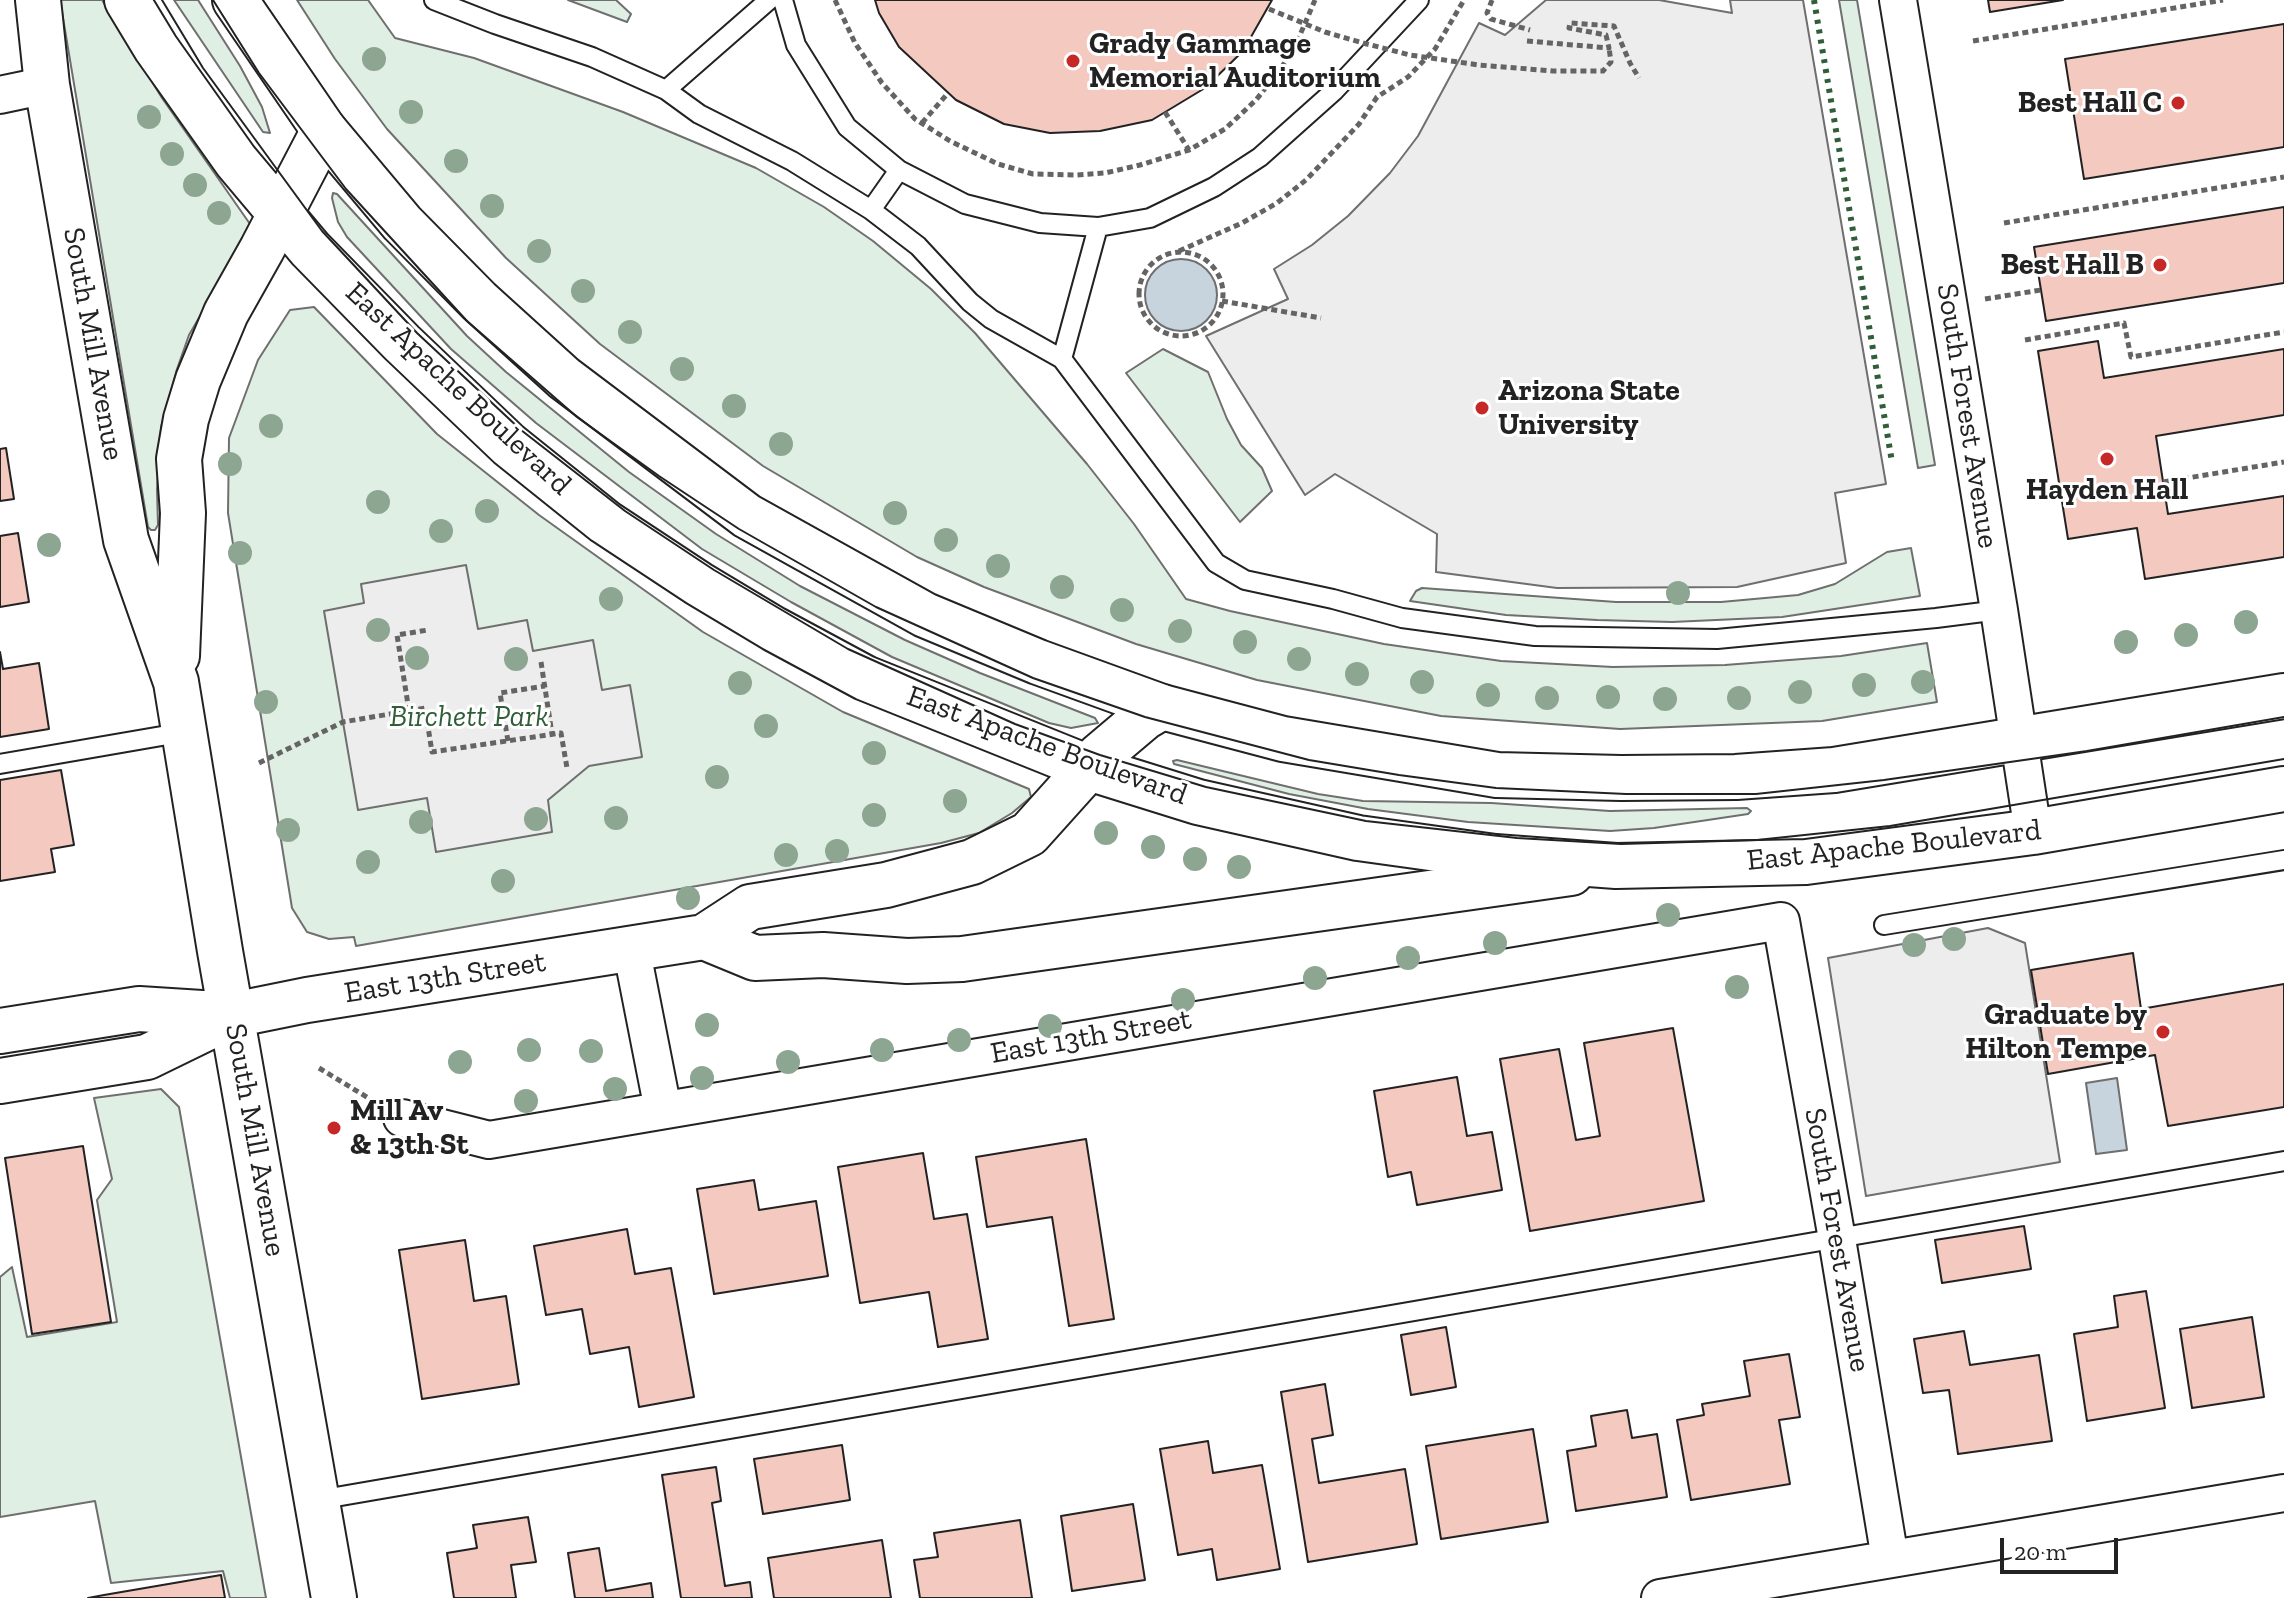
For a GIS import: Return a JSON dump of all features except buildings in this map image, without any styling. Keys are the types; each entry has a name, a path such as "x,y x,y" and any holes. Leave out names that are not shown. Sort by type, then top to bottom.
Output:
{"main road":[{"name":"South Mill Avenue","path":"38,0 47,85 126,540 176,682 334,1598"},
{"name":"East Apache Boulevard","path":"127,0 156,48 236,161 310,249 509,445 605,522 699,584 865,678 1089,768 1198,802 1358,838 1495,857 1616,866 1806,862 2033,832 2284,789"},
{"path":"235,0 324,130 402,223 479,301 564,378 747,516 925,615 1038,662 1162,707 1283,739 1497,775 1736,777 1834,770 2284,696"},
{"name":"South Mill Avenue","path":"176,682 183,513 179,459 186,419 198,380 226,313 324,130"},
{"name":"East 13th Street","path":"233,1015 704,937 750,907 886,885 972,862 1029,834 1122,736 1162,707"},
{"path":"704,937 755,958 823,955 907,961 962,959 1616,866"},
{"path":"0,1031 139,1009 233,1015"},
{"path":"0,1081 147,1057 233,1015"}],"street":[{"name":"South Forest Avenue","path":"1898,0 2033,832"},
{"path":"0,95 47,85"},
{"name":"South Forest Avenue","path":"1781,921 1890,1559"},
{"name":"East 13th Street","path":"402,1118 489,1140 1781,921"},
{"path":"631,947 663,1110"},
{"path":"1660,1598 2284,1493"}],"lane":[{"path":"434,0 592,57 666,90 699,114 792,161 871,210 918,246 970,302 991,319 1062,359 1216,563 1245,580 1402,618 1535,636 1717,639 1999,610"},
{"path":"666,90 769,0"},
{"path":"783,0 796,45 847,127 899,170 965,204 1040,223 1098,227 1150,218 1214,187 1260,157 1334,91 1419,0"},
{"path":"871,210 899,170"},
{"path":"1062,359 1098,227"},
{"path":"0,764 185,732"},
{"path":"1884,925 2284,860"},
{"path":"318,1500 2284,1161"}],"path":[{"path":"835,0 855,43 882,83 922,123 950,141 998,164 1033,174 1105,173 1140,165 1189,150 1225,129 1256,100 1294,49 1315,0"},
{"path":"1179,251 1205,259 1215,269 1221,281 1222,301 1214,320 1204,329 1191,335 1177,336 1163,332 1142,313 1138,299 1139,285 1154,261 1242,223 1277,203 1306,180 1359,124 1377,97 1408,77 1435,49 1464,0"},
{"path":"1492,0 1487,13 1491,19 1530,30"},
{"path":"1973,41 2223,0"},
{"path":"1269,9 1325,32 1410,55 1553,71 1603,71 1611,62 1606,35 1569,28 1570,23 1614,26 1639,78"},
{"path":"1527,41 1609,48"},
{"path":"922,123 948,93"},
{"path":"1165,112 1189,150"},
{"path":"2004,223 2284,177"},
{"path":"1948,305 2041,290"},
{"path":"1222,301 1321,318"},
{"path":"2025,340 2124,323 2131,357 2284,332"},
{"path":"2163,482 2284,462"},
{"path":"409,711 397,635 428,630"},
{"path":"541,662 552,734"},
{"path":"508,741 500,693 545,686"},
{"path":"259,763 343,722 425,708 432,752 561,733 567,768"},
{"path":"319,1068 402,1118"}],"green space":[{"path":"60,0 102,0 162,98 250,224 249,232 189,335 177,369 161,427 158,525 155,530 148,527"},
{"path":"174,0 198,0 240,66 262,107 270,133 263,132"},
{"path":"297,0 368,0 395,38 474,58 623,112 756,168 824,207 873,241 931,289 975,333 1087,464 1134,524 1186,599 1384,644 1501,661 1613,667 1725,665 1841,656 1927,643 1937,702 1822,721 1620,729 1441,716 1257,680 1136,644 984,587 917,557 763,466 600,344 506,258 387,129 335,59"},
{"path":"568,0 616,0 631,14 627,22"},
{"path":"1839,0 1857,0 1935,465 1918,468"},
{"path":"333,193 467,336 506,372 629,472 716,534 800,586 905,640 1095,718 1098,723 1071,728 1049,723 892,657 702,549 536,423 451,349 347,237 338,222"},
{"name":"Birchett Park","path":"314,307 437,434 539,515 703,632 843,712 1029,789 1031,797 979,833 941,843 356,946 354,937 329,939 307,932 292,908 228,513 229,438 258,360 290,310"},
{"path":"1163,349 1208,372 1241,445 1262,468 1272,491 1240,522 1126,373"},
{"path":"1911,548 1920,596 1782,617 1672,622 1597,620 1506,615 1410,601 1422,588 1616,602 1721,602 1798,595 1835,584 1887,552"},
{"path":"1173,761 1318,794 1363,801 1491,803 1610,811 1747,808 1751,811 1748,814 1654,828 1610,831 1468,822 1368,809 1289,794 1174,764"},
{"path":"161,1089 179,1107 266,1598 230,1598 223,1571 111,1583 95,1501 0,1517 0,1277 12,1267 27,1337 117,1322 97,1200 112,1179 94,1098"}],"shaded area":[{"path":"1546,0 1659,0 1732,13 1730,0 1803,0 1886,484 1835,493 1846,563 1737,587 1557,588 1436,572 1437,534 1335,474 1305,495 1206,336 1288,299 1274,269 1312,245 1348,216 1390,173 1418,136 1479,23 1505,35"},
{"path":"1181,259 1201,265 1211,275 1217,295 1211,315 1201,325 1181,331 1161,325 1151,315 1145,295 1151,275 1161,265"},
{"path":"466,565 478,629 527,620 533,651 593,640 602,690 630,685 642,757 589,766 548,800 552,832 436,852 427,798 358,810 324,611 364,603 361,584"},
{"path":"1988,928 2025,943 2060,1162 1866,1196 1828,958"},
{"path":"2117,1078 2127,1150 2096,1154 2086,1083"}],"tram line":[{"path":"162,0 203,68 322,231 417,333 521,430 625,511 714,570 848,649 1015,724 1100,755 1206,787 1366,821 1517,838 1621,844 1757,840 1890,826 2284,759"},
{"path":"213,0 259,73 346,189 467,321 577,417 739,529 876,607 1033,678 1145,717 1309,760 1399,775 1496,788 1626,794 1756,794 1884,780 2087,751 2284,717"}],"hedge":[{"path":"1814,0 1892,462"}],"place":[{"name":"Grady Gammage Memorial Auditorium","path":"1073,61"},
{"name":"Best Hall C","path":"2178,103"},
{"name":"Best Hall B","path":"2160,265"},
{"name":"Arizona State University","path":"1482,408"},
{"name":"Hayden Hall","path":"2107,459"},
{"name":"Graduate by Hilton Tempe","path":"2163,1032"},
{"name":"Mill Av & 13th St","path":"334,1128"}]}
